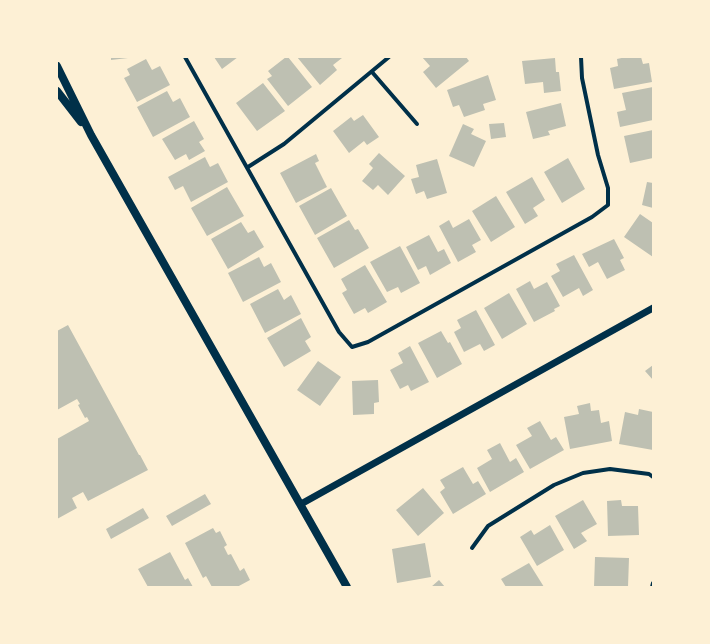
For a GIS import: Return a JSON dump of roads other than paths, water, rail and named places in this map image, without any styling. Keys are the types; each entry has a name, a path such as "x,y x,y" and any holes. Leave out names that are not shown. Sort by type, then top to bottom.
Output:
{"main road":[{"path":"57,66 91,135 347,587"},
{"path":"57,91 91,135"}],"street":[{"path":"185,57 248,167 339,332 352,347 368,342 592,217 608,205 608,188 598,155 582,78 581,57"},
{"path":"248,167 284,144 389,57"},
{"path":"372,72 418,124"},
{"path":"301,504 653,308"},
{"path":"472,548 488,526 554,485 583,473 610,469 649,474 653,477"},
{"path":"652,587 653,583"}]}
